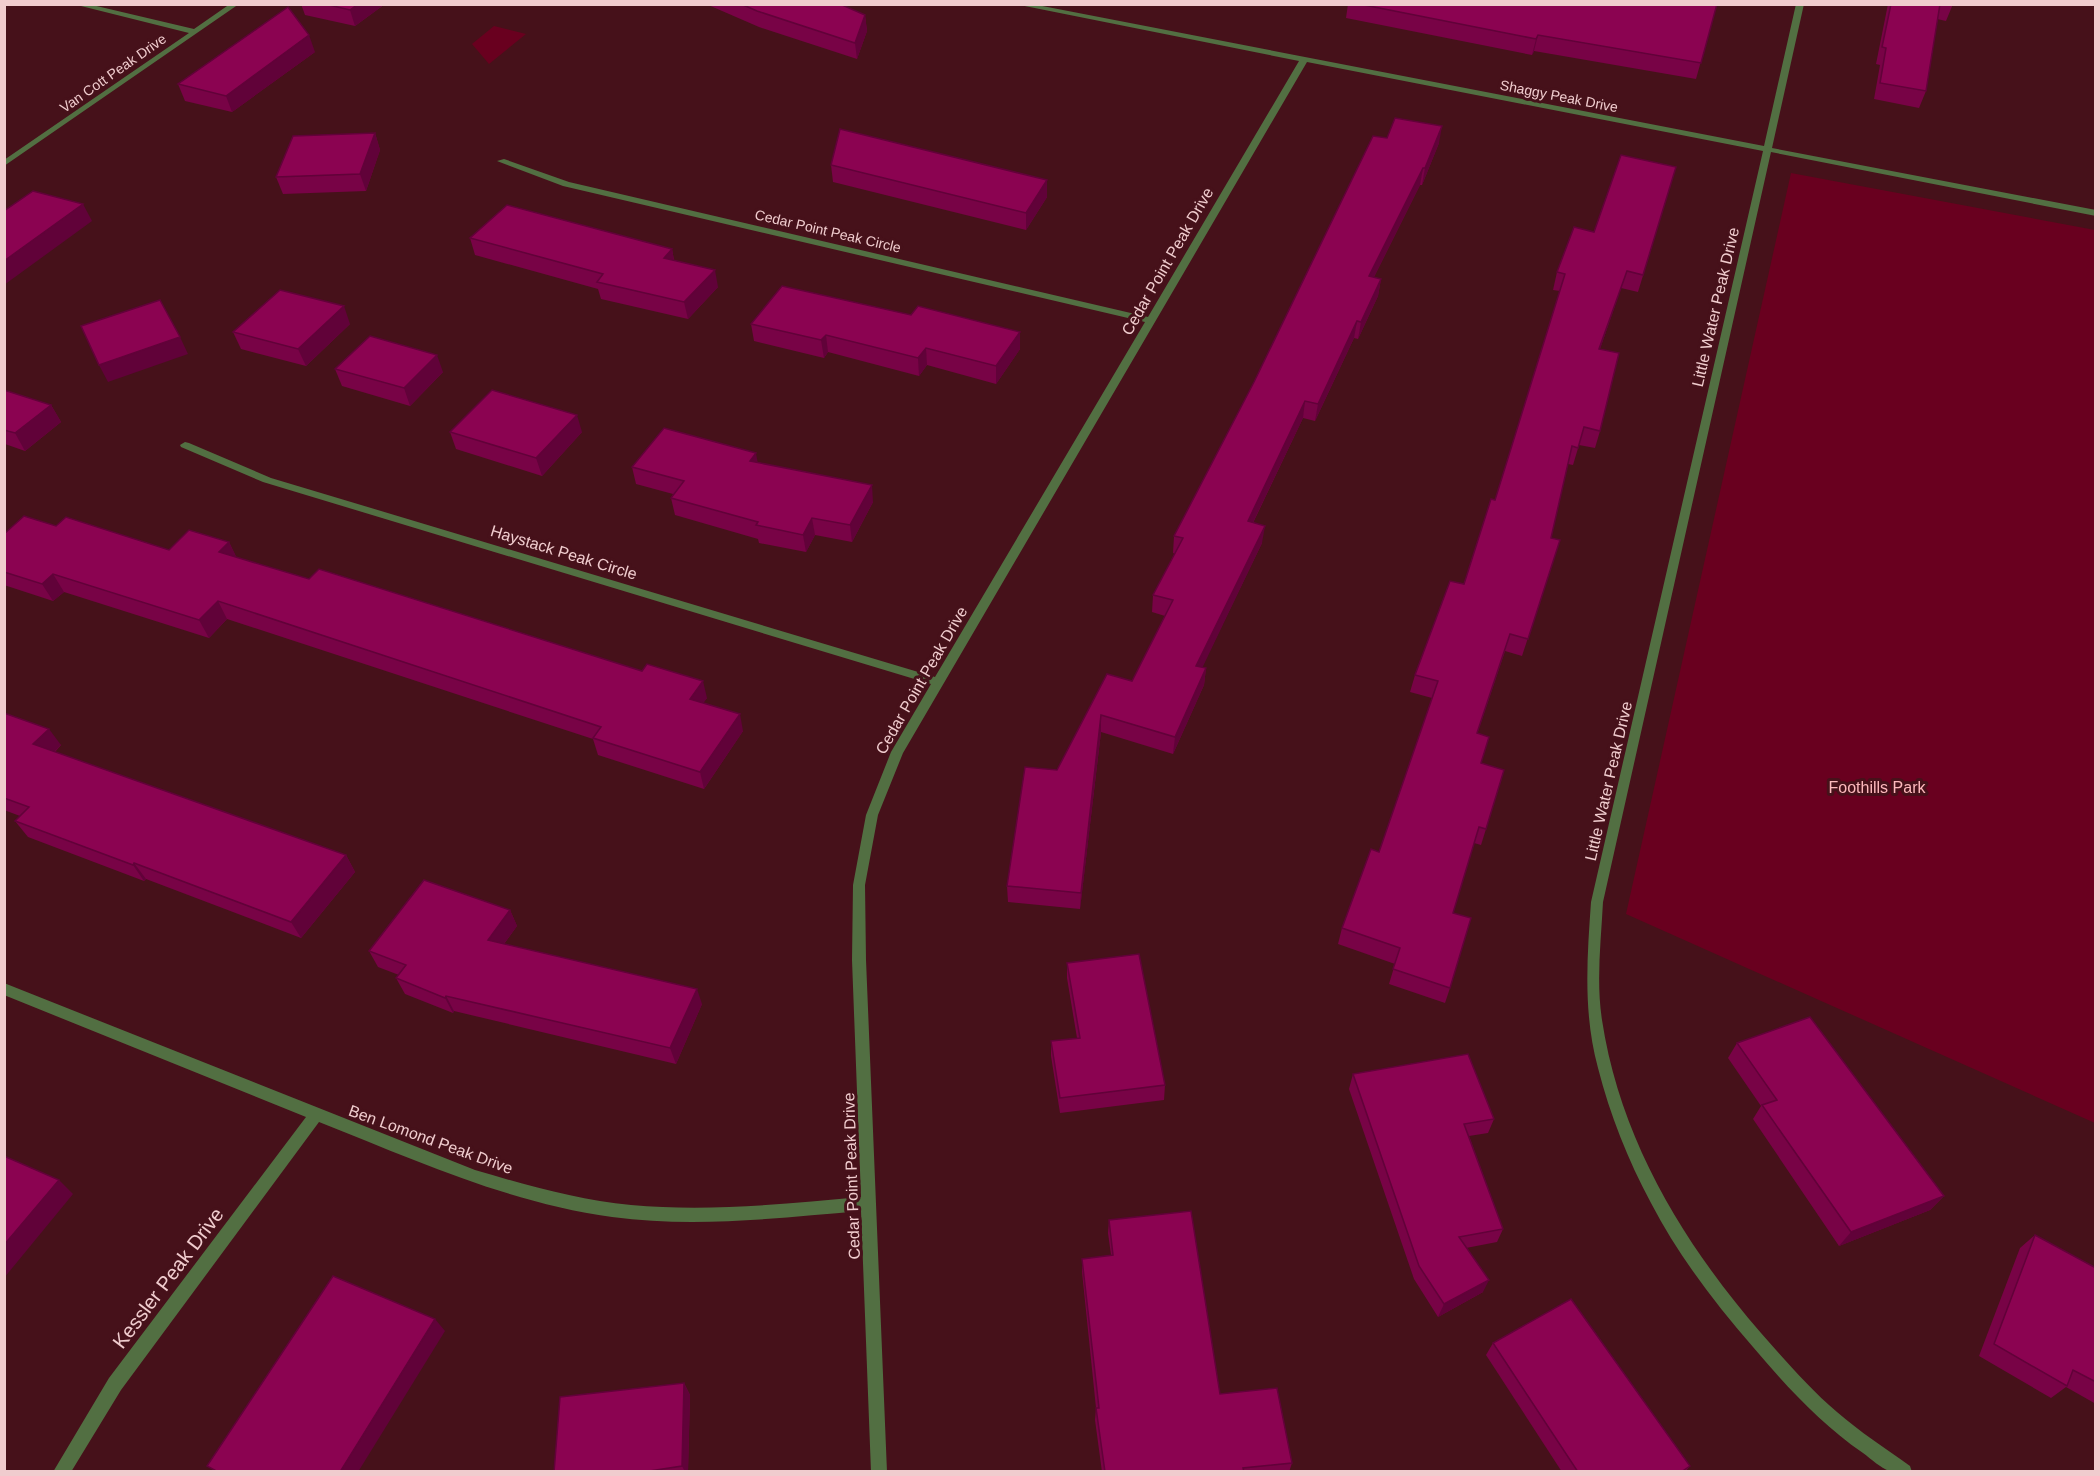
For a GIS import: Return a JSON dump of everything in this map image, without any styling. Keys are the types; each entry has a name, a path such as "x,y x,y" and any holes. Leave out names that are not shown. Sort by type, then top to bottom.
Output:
{"street":[{"path":"76,4 197,32"},
{"name":"Van Cott Peak Drive","path":"4,164 236,4"},
{"name":"Shaggy Peak Drive","path":"1018,4 2096,213"},
{"name":"Little Water Peak Drive","path":"1800,4 1597,902 1593,960 1595,1018 1606,1075 1628,1139 1646,1181 1708,1281 1797,1386 1851,1435 1904,1472"},
{"name":"Cedar Point Peak Drive","path":"879,1472 859,960 859,885 876,804 897,752 1304,60"},
{"name":"Cedar Point Peak Circle","path":"501,161 566,184 1151,321"},
{"name":"Haystack Peak Circle","path":"185,445 267,480 938,682"},
{"name":"Ben Lomond Peak Drive","path":"4,989 474,1177 551,1199 631,1212 710,1214 869,1203"},
{"name":"Kessler Peak Drive","path":"61,1472 115,1384 316,1115"}],"green space":[{"path":"494,26 526,34 489,64 472,44"},
{"name":"Foothills Park","path":"1791,173 2095,230 2095,1123 1626,914"}],"building":[{"path":"325,4 358,4 350,10"},
{"path":"741,4 840,4 865,15 855,43"},
{"path":"1359,4 1717,4 1701,63 1538,35 1536,39"},
{"path":"1891,4 1940,4 1926,91 1880,83 1886,48 1882,47"},
{"path":"288,7 309,35 226,96 178,84"},
{"path":"1395,118 1442,126 1425,168 1369,276 1381,279 1361,322 1357,321 1318,404 1305,401 1248,521 1265,526 1196,666 1206,668 1175,737 1101,715 1081,893 1007,886 1025,767 1057,770 1107,674 1132,681 1173,600 1153,595 1183,538 1174,536 1254,382 1373,136 1387,138"},
{"path":"840,129 1047,180 1026,213 831,165"},
{"path":"375,133 360,174 276,177 293,136"},
{"path":"1621,155 1676,167 1643,275 1627,271 1599,349 1619,353 1600,431 1584,427 1578,448 1572,446 1551,538 1560,540 1528,639 1510,634 1477,733 1489,737 1481,763 1504,770 1486,829 1479,827 1453,913 1471,918 1450,988 1393,969 1400,948 1342,928 1371,849 1379,852 1438,681 1415,675 1450,581 1464,584 1491,499 1495,500 1565,274 1557,272 1574,227 1594,232"},
{"path":"33,191 83,204 4,261 4,211"},
{"path":"507,205 672,249 664,258 715,270 684,302 597,282 603,274 470,238"},
{"path":"782,286 911,315 918,306 1020,332 996,366 926,348 918,358 826,335 821,340 751,324"},
{"path":"280,290 344,306 298,349 233,332"},
{"path":"160,300 180,337 99,365 81,326"},
{"path":"370,336 437,355 404,388 335,369"},
{"path":"4,390 51,405 15,433 4,430"},
{"path":"492,390 577,415 536,458 450,432"},
{"path":"664,428 756,453 750,461 872,485 850,525 812,518 803,535 756,525 758,522 671,498 684,481 632,467"},
{"path":"24,516 56,526 66,517 169,550 189,530 229,542 219,552 309,579 319,569 642,671 647,664 703,681 690,699 740,714 700,772 593,738 601,727 218,601 199,620 53,574 42,584 4,572 4,534"},
{"path":"4,713 49,729 33,744 346,855 291,922 15,821 29,807 4,798"},
{"path":"424,880 510,910 488,940 697,989 670,1048 446,996 445,998 396,978 406,965 369,951"},
{"path":"1139,954 1165,1085 1060,1098 1051,1041 1080,1038 1067,963"},
{"path":"1810,1017 1944,1196 1851,1232 1762,1105 1777,1100 1737,1043"},
{"path":"1468,1054 1494,1119 1464,1124 1503,1229 1459,1237 1489,1280 1444,1304 1419,1266 1353,1074"},
{"path":"4,1156 59,1180 4,1245"},
{"path":"1191,1211 1220,1394 1277,1388 1292,1463 1243,1468 1244,1472 1105,1472 1096,1408 1099,1408 1082,1259 1113,1255 1109,1220"},
{"path":"2035,1235 2096,1268 2096,1382 2073,1370 2067,1386 1994,1344"},
{"path":"333,1276 435,1319 340,1472 218,1472 207,1466"},
{"path":"1571,1299 1690,1466 1681,1472 1578,1472 1493,1343"},
{"path":"684,1383 682,1466 643,1472 554,1472 560,1397"}]}
